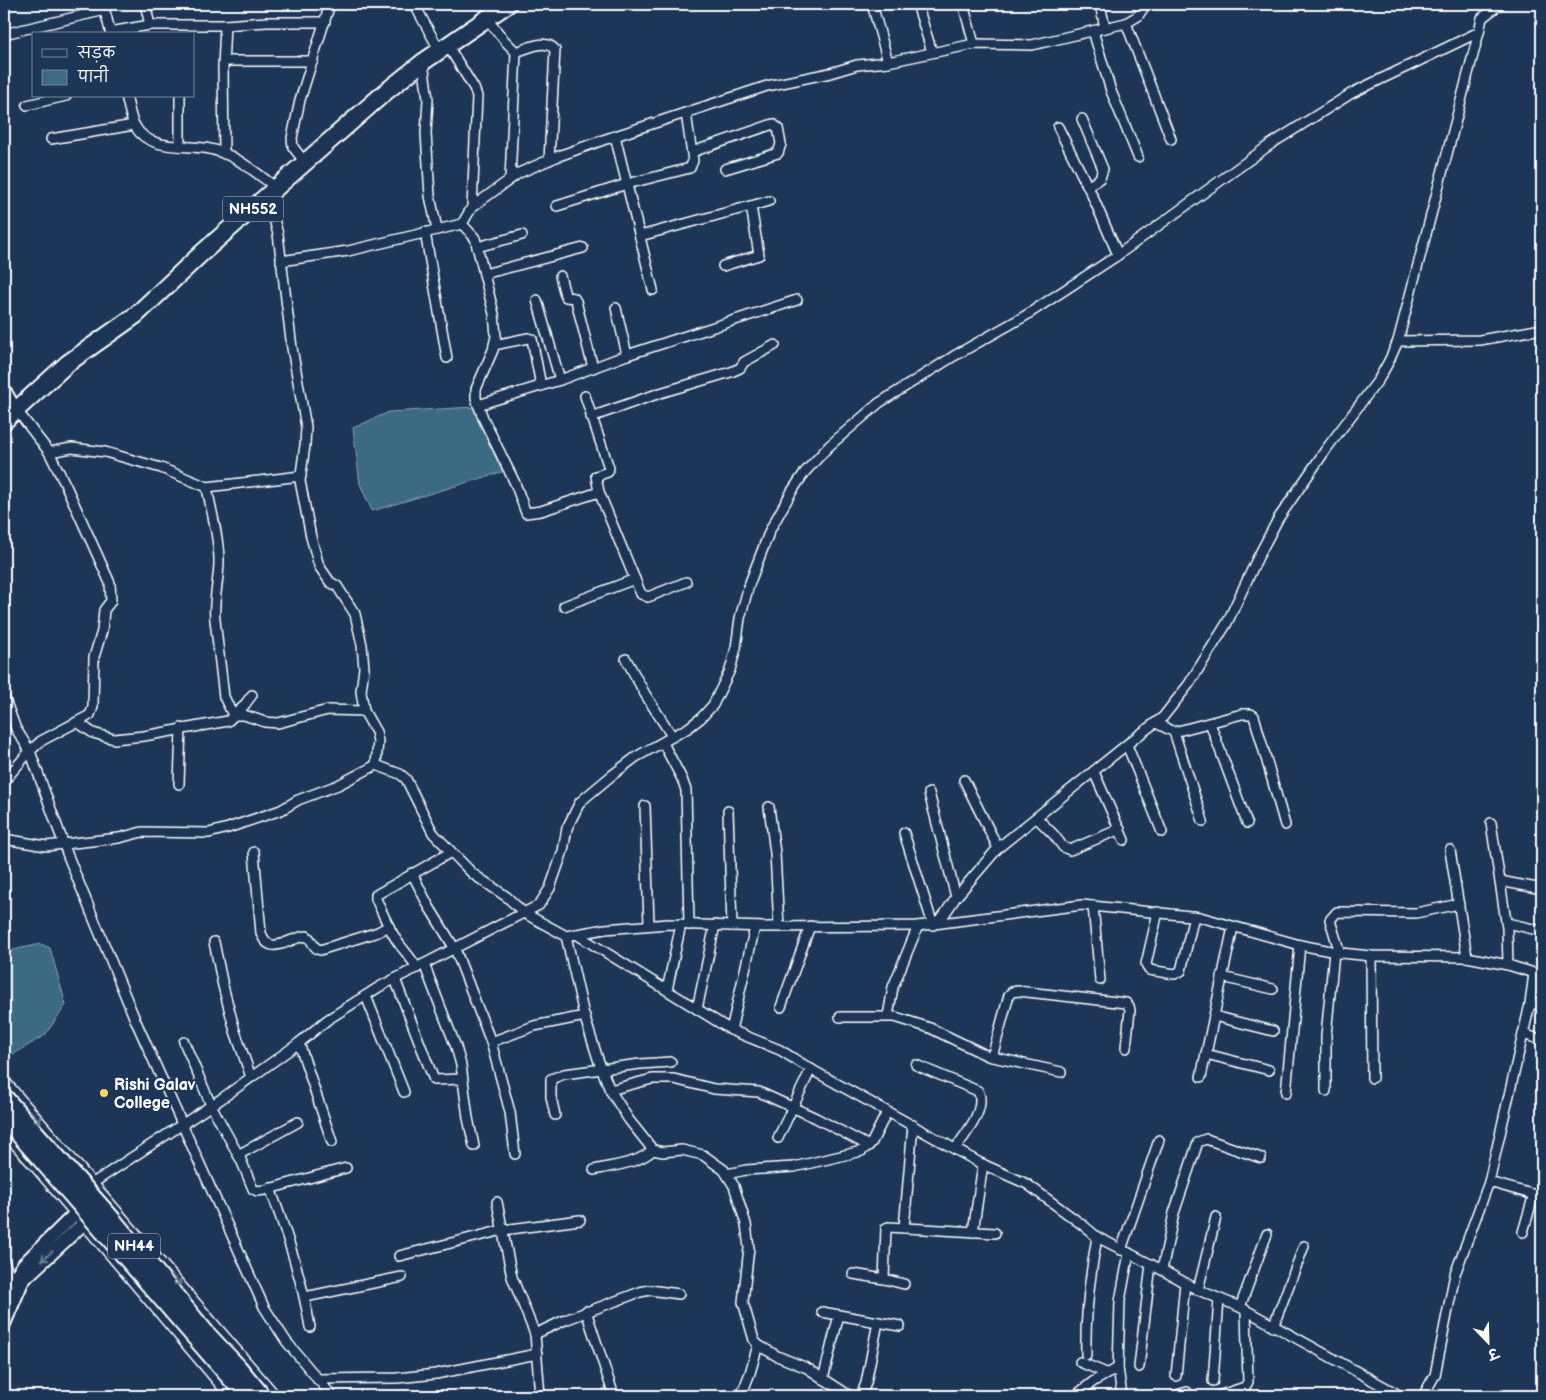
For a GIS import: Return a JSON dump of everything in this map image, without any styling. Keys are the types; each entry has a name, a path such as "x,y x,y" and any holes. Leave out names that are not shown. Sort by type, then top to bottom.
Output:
{"highway":[{"name":"NH552","path":"268,189 300,156 346,114 383,84 442,45 492,8 508,4"},
{"name":"NH552","path":"4,421 9,403 57,363 137,303 268,189 442,45"},
{"name":"NH44","path":"4,1097 112,1219 207,1334 262,1396"},
{"name":"NH44","path":"4,1117 246,1396"}],"street":[{"path":"145,4 150,25"},
{"path":"300,156 293,147 292,138 300,100 330,4"},
{"path":"281,261 348,250 462,224 472,206 477,96 474,88 418,11 418,4"},
{"path":"872,4 888,62"},
{"path":"917,4 932,52"},
{"path":"963,4 974,44"},
{"path":"1100,4 1105,28"},
{"path":"472,206 519,173 549,160 615,136 767,86 830,73 857,65 888,62 974,44 1032,44 1126,24 1142,12 1144,4"},
{"path":"933,925 944,915 956,897 998,848 1163,717 1189,684 1227,623 1278,519 1327,448 1379,379 1398,341 1482,18 1500,4"},
{"path":"4,34 104,7 110,32"},
{"path":"492,8 505,41 516,52 510,180"},
{"path":"115,32 150,25 325,22"},
{"path":"1126,24 1171,139"},
{"path":"224,154 225,25"},
{"path":"1093,31 1111,91 1138,157"},
{"path":"4,1298 17,1282 32,1270 79,1219 93,1183 252,1077 327,1020 395,979 539,905 550,888 563,851 567,828 580,802 636,757 664,743 700,718 713,704 733,660 740,618 755,566 770,530 805,472 829,446 879,403 954,356 1039,307 1118,255 1271,144 1352,93 1478,32"},
{"path":"516,52 542,44 549,44 555,50 549,160"},
{"path":"224,61 313,61"},
{"path":"423,62 428,99 426,133 430,196 437,230"},
{"path":"27,106 58,98"},
{"path":"127,98 134,125 139,132 156,144 210,149 238,159 268,189 278,234 292,348 306,427 301,476 311,537 319,566 330,582 337,586 351,607 360,630 364,668 361,691 364,711 376,732 378,741 376,766"},
{"path":"180,98 180,146"},
{"path":"557,206 627,184 690,168 693,161 686,113"},
{"path":"1082,119 1103,169 1100,178 1088,187"},
{"path":"692,152 773,124 778,128 781,144 778,153 725,170"},
{"path":"51,139 134,125"},
{"path":"1058,127 1088,187 1118,255"},
{"path":"615,136 653,290"},
{"path":"640,236 770,201"},
{"path":"723,266 759,255 751,206"},
{"path":"462,224 475,238 494,314 496,336 476,389 478,405 526,513 541,511 599,492"},
{"path":"425,232 447,358"},
{"path":"477,247 522,235"},
{"path":"484,274 583,248"},
{"path":"560,276 566,297 574,298 576,301 593,368"},
{"path":"536,300 560,380"},
{"path":"478,405 560,380 797,300"},
{"path":"616,308 627,356"},
{"path":"1398,341 1480,340 1542,330"},
{"path":"494,345 547,336"},
{"path":"532,339 540,386"},
{"path":"592,417 660,393 731,372 775,344"},
{"path":"584,396 609,468 608,472 596,476 599,492 641,594 645,597 686,582"},
{"path":"4,781 35,746 90,715 93,707 94,657 102,631 104,610 111,601 112,594 110,583 49,452 9,403"},
{"path":"49,452 72,448 105,452 161,468 207,487 301,476"},
{"path":"207,487 219,546 218,583 214,608 215,620 224,697 233,715"},
{"path":"564,606 635,579"},
{"path":"626,659 672,736"},
{"path":"77,722 92,733 114,739 144,736 228,721 244,707 252,695"},
{"path":"4,697 16,729 35,746 64,844 134,1016 264,1307 286,1341 332,1396"},
{"path":"233,715 244,715 265,722 278,723 328,710 364,711"},
{"path":"1156,724 1174,732 1242,714 1254,716 1285,824"},
{"path":"1210,723 1247,824"},
{"path":"179,784 181,728"},
{"path":"1174,732 1203,821"},
{"path":"664,743 686,790 685,924 667,990"},
{"path":"1127,745 1162,832"},
{"path":"4,839 46,846 119,838 142,832 209,833 281,810 298,800 338,785 376,766 400,774 406,779 433,833 473,874 507,896 524,913 566,936 604,929 649,925 685,924 755,927 918,926 1082,905 1194,916 1300,945 1337,952 1370,956 1467,957 1538,972 1489,1182 1455,1274 1435,1375 1423,1396"},
{"path":"1094,772 1124,840"},
{"path":"964,780 998,848"},
{"path":"929,793 956,897"},
{"path":"645,806 649,925"},
{"path":"769,807 775,853 779,926"},
{"path":"728,811 732,926"},
{"path":"1037,818 1054,834 1063,847 1070,850 1120,829"},
{"path":"1491,823 1507,923 1508,965"},
{"path":"904,833 933,925"},
{"path":"1450,850 1467,957"},
{"path":"254,852 261,933 269,944 275,946 298,937 307,936 314,947 320,950 378,932 389,926"},
{"path":"451,852 376,895 376,899 400,945 421,966 456,1047 461,1065 474,1146"},
{"path":"412,873 454,949 491,1042 510,1112 515,1154"},
{"path":"1500,882 1542,889"},
{"path":"1326,1091 1326,1036 1337,952 1330,920 1337,912 1416,913 1459,904"},
{"path":"1093,906 1100,980"},
{"path":"1158,912 1146,964 1149,970 1175,974 1181,971 1194,916"},
{"path":"1507,923 1542,931"},
{"path":"697,1009 716,926"},
{"path":"780,1007 810,926"},
{"path":"888,1016 893,987 918,926"},
{"path":"1201,1077 1233,926"},
{"path":"731,1030 755,927"},
{"path":"576,934 731,1030 780,1050 810,1069 954,1149 1028,1184 1096,1237 1198,1290 1243,1309 1401,1396"},
{"path":"566,936 585,1016 602,1070 610,1090 628,1120 653,1150 663,1152 682,1150 703,1155 718,1164 734,1186 746,1224 749,1248 743,1302 752,1336 758,1345 777,1356 807,1368 850,1396"},
{"path":"214,942 235,1031 252,1077"},
{"path":"1286,1093 1300,945"},
{"path":"1370,956 1372,1078"},
{"path":"1222,977 1274,989"},
{"path":"395,979 434,1080 462,1079"},
{"path":"992,1057 1009,995 1012,992 1018,991 1126,1003 1130,1010 1126,1048"},
{"path":"366,996 404,1092"},
{"path":"1530,1004 1542,1004"},
{"path":"491,1042 534,1026 585,1016"},
{"path":"840,1018 888,1016 930,1028 992,1057 1062,1072"},
{"path":"1214,1016 1273,1031"},
{"path":"1523,1034 1542,1040"},
{"path":"184,1042 211,1105 238,1155 253,1189 257,1191 346,1168"},
{"path":"299,1043 332,1142"},
{"path":"1206,1054 1269,1070"},
{"path":"555,1115 550,1097 551,1079 564,1074 671,1062"},
{"path":"916,1064 978,1092 980,1096 981,1101 972,1126 954,1149"},
{"path":"778,1138 810,1069"},
{"path":"610,1090 652,1080 674,1079 714,1089 759,1092 816,1118 869,1146"},
{"path":"4,1080 276,1396"},
{"path":"727,1174 794,1167 852,1154 869,1146 887,1112"},
{"path":"238,1155 298,1122"},
{"path":"904,1228 913,1126"},
{"path":"4,1132 230,1396"},
{"path":"1162,1270 1174,1213 1198,1142 1206,1139 1260,1158"},
{"path":"1122,1396 1118,1368 1120,1301 1125,1251 1159,1140"},
{"path":"594,1170 633,1162 645,1157 653,1150"},
{"path":"973,1232 983,1164"},
{"path":"1489,1182 1538,1196 1523,1232"},
{"path":"270,1188 290,1245 305,1297 310,1327"},
{"path":"497,1202 512,1277 534,1334 540,1396"},
{"path":"1198,1290 1216,1217"},
{"path":"399,1256 503,1230 580,1220"},
{"path":"884,1279 886,1228 891,1226 995,1233"},
{"path":"1218,1396 1245,1387 1248,1382 1243,1309 1267,1234"},
{"path":"1096,1237 1083,1358 1106,1373"},
{"path":"1273,1327 1304,1246"},
{"path":"4,1262 17,1282"},
{"path":"1139,1367 1151,1264"},
{"path":"853,1274 904,1284"},
{"path":"305,1297 402,1278"},
{"path":"4,1324 17,1282"},
{"path":"1176,1376 1185,1283"},
{"path":"534,1334 586,1311 645,1291 679,1294"},
{"path":"1212,1381 1219,1299"},
{"path":"586,1311 614,1396"},
{"path":"822,1312 900,1326"},
{"path":"823,1378 839,1315"},
{"path":"861,1396 866,1383 878,1322"},
{"path":"741,1396 758,1345"},
{"path":"317,1379 397,1378 436,1374 537,1354"},
{"path":"1075,1396 1106,1373 1118,1368"},
{"path":"1174,1396 1187,1392"}],"water":[{"path":"474,407 502,472 372,511 360,484 353,428 389,412"},
{"path":"41,944 50,948 66,1005 45,1035 14,1054 4,1047 4,959 13,950"}],"place":[{"name":"Rishi Galav College","path":"104,1093"}]}
